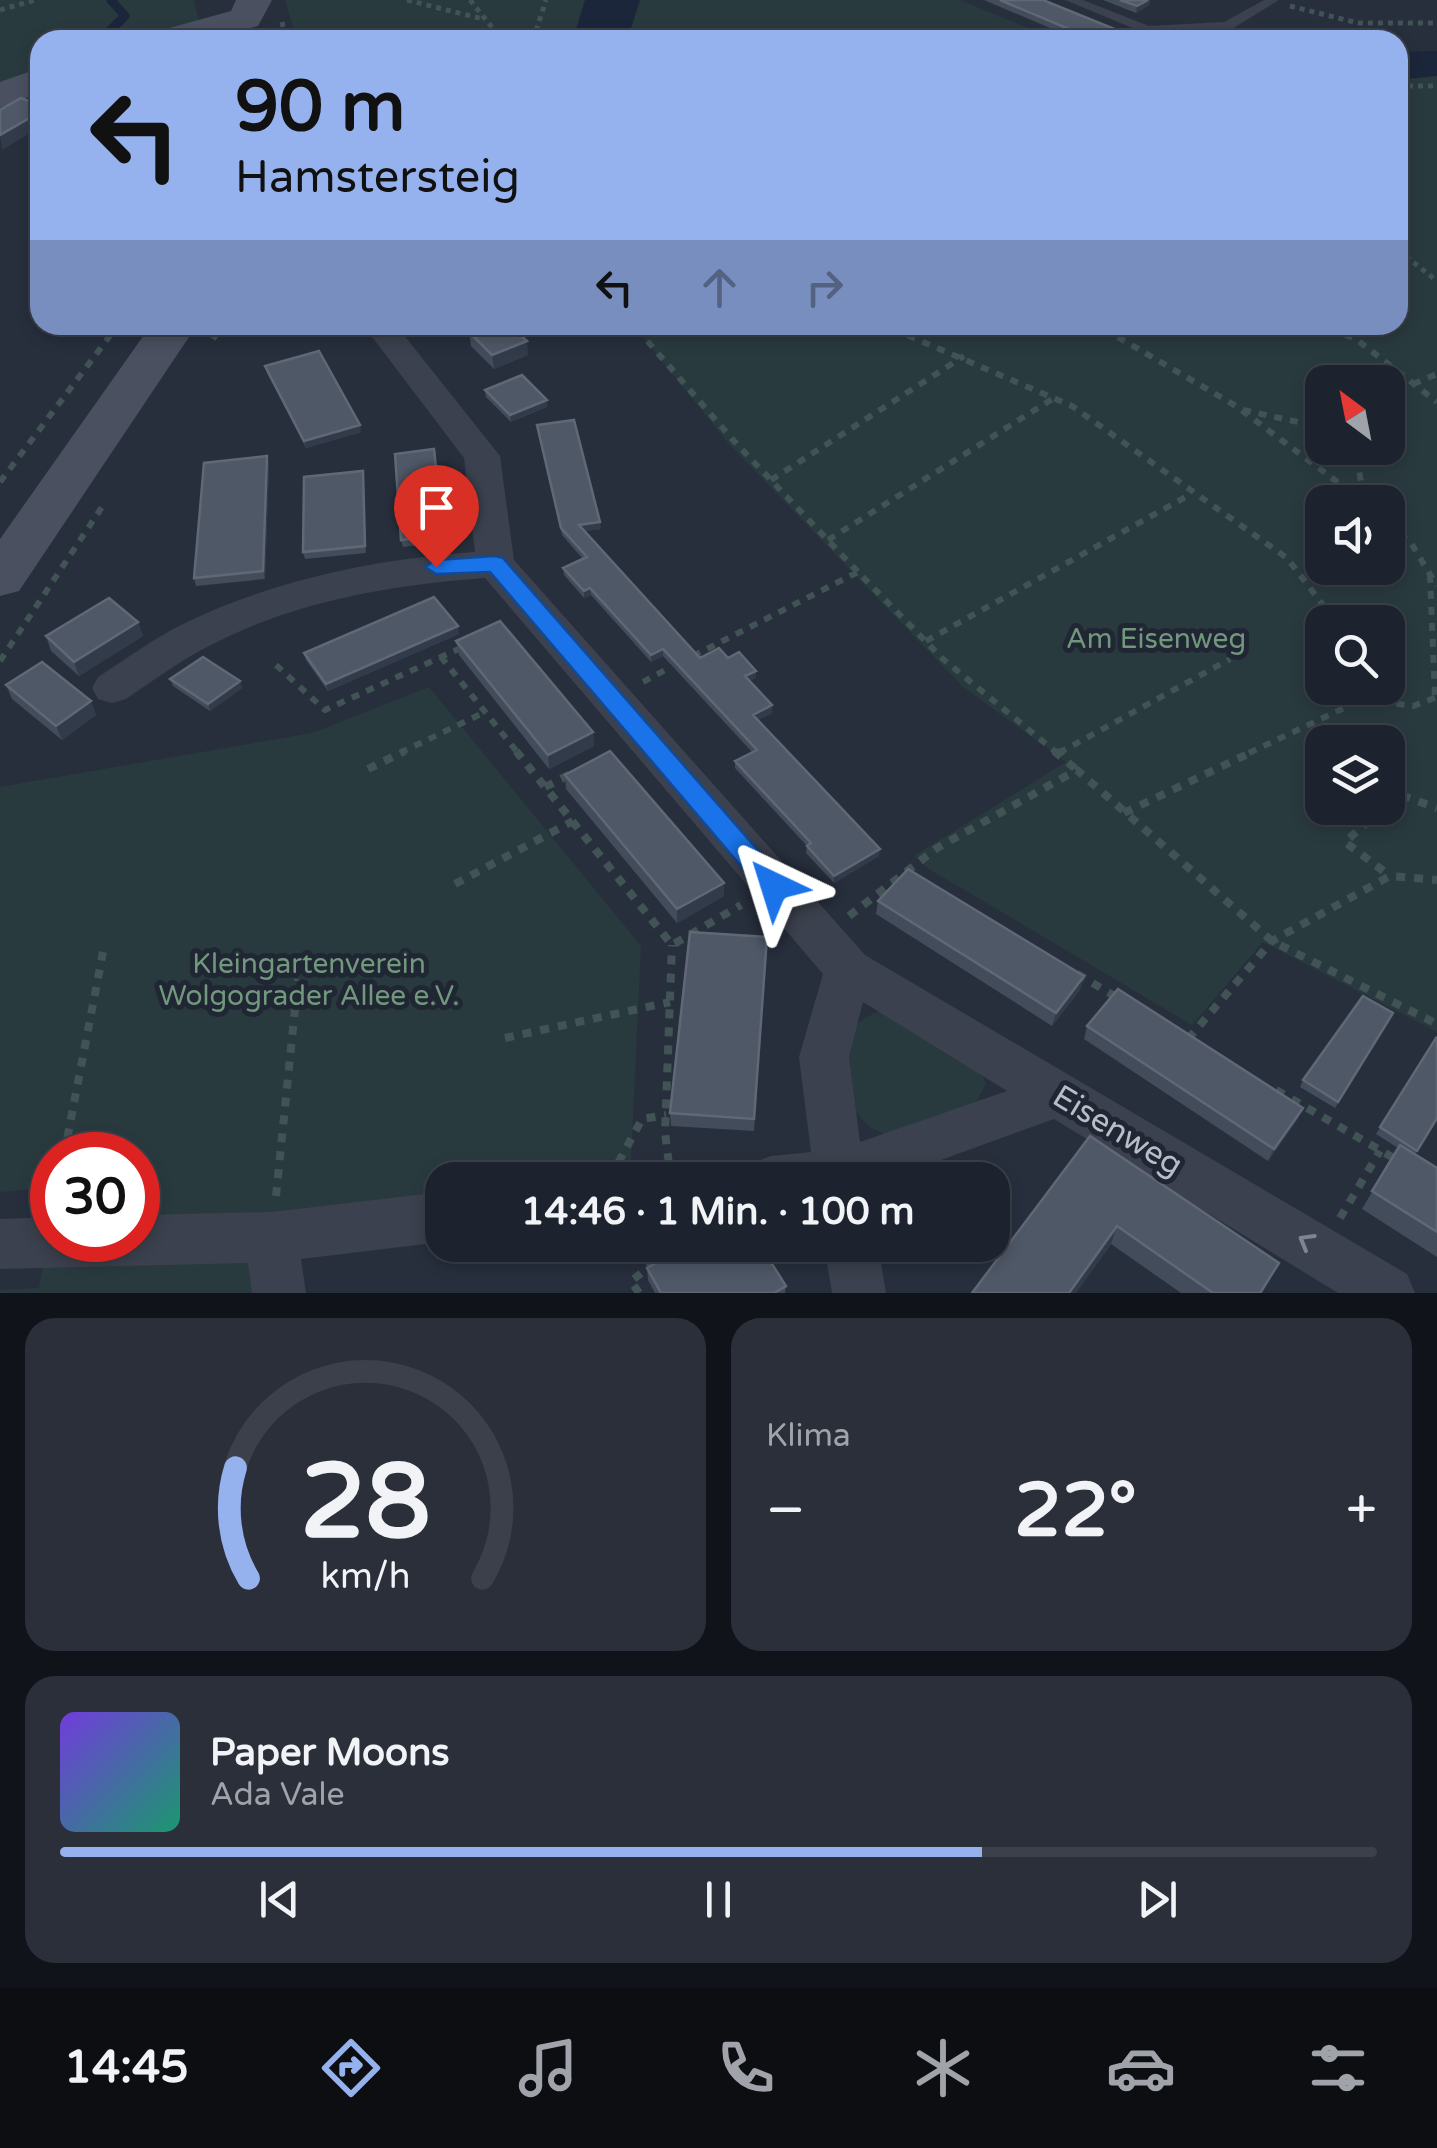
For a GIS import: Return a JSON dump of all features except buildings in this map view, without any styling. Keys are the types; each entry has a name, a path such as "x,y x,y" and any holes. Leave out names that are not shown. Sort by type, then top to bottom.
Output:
{"main road":[{"path":"196,30 241,14"},
{"path":"0,96 30,83"},
{"path":"0,578 167,335"}],"street":[{"path":"112,688 201,632 315,588 406,569 495,564 482,456 388,335"},
{"name":"Eisenweg","path":"495,564 834,954 1059,1096 1388,1293"},
{"path":"834,954 824,1058 838,1162"},
{"path":"878,1162 1059,1096"},
{"path":"0,1244 272,1237 425,1219"},
{"path":"272,1237 280,1293"},
{"path":"853,1262 858,1293"}],"lane":[{"path":"1071,0 1147,30 1227,26 1274,1"}],"path":[{"path":"1,11 35,0"},
{"path":"406,0 483,20"},
{"path":"470,0 492,30"},
{"path":"536,30 546,0"},
{"path":"1274,1 1358,23 1437,23"},
{"path":"1408,86 1437,86"},
{"path":"1408,258 1437,282"},
{"path":"0,482 110,335"},
{"path":"645,335 771,480 858,572 1012,719 1059,753 1272,941 1437,1024"},
{"path":"910,335 1072,406 1287,558 1323,605"},
{"path":"1116,335 1188,372 1341,485"},
{"path":"1346,335 1437,402"},
{"path":"771,480 964,356"},
{"path":"1412,384 1437,374"},
{"path":"828,540 1054,398"},
{"path":"1240,410 1305,426"},
{"path":"926,641 1192,493"},
{"path":"1405,538 1437,586"},
{"path":"693,656 858,572"},
{"path":"1405,705 1436,698 1430,574"},
{"path":"276,665 325,710 473,642"},
{"path":"441,657 672,945 666,1115 670,1162"},
{"path":"1059,753 1230,660"},
{"path":"1124,813 1352,705"},
{"path":"368,769 485,712"},
{"path":"545,787 578,770"},
{"path":"834,954 936,848 1077,770"},
{"path":"1405,797 1437,808"},
{"path":"455,884 573,822"},
{"path":"1363,825 1344,842 1390,876 1437,880"},
{"path":"1188,1039 1272,941 1390,876"},
{"path":"672,945 774,886"},
{"path":"68,1132 102,952"},
{"path":"1074,972 1123,1001"},
{"path":"272,1237 298,979"},
{"path":"505,1038 670,1002"},
{"path":"1172,1030 1204,1048"},
{"path":"1268,1086 1408,1166"},
{"path":"619,1162 642,1120 666,1115"},
{"path":"1322,1250 1380,1151"},
{"path":"640,1293 632,1280 656,1262"}],"green space":[{"path":"0,0 194,0 199,22 174,30 30,30 30,76 0,87"},
{"path":"285,0 585,0 576,30 294,30"},
{"path":"640,0 960,0 1033,30 630,30"},
{"name":"Am Eisenweg","path":"1437,68 1437,1032 1263,942 1192,1025 929,869 914,856 1066,762 962,686 729,444 641,335 1408,335 1408,70"},
{"name":"Kleingartenverein Wolgograder Allee e.V.","path":"429,687 641,946 631,1162 425,1162 425,1215 263,1233 266,1293 0,1293 39,1288 44,1262 160,1262 160,1132 30,1132 30,1189 0,1192 0,787 312,733"},
{"path":"884,1009 977,1061 986,1084 976,1102 890,1136 860,1117 849,1092 847,1049 859,1023"}],"water":[{"path":"585,0 640,0 630,30 576,30"},
{"path":"1437,51 1437,76 1408,79 1408,52"}],"waterway":[{"path":"110,30 125,16 111,0"},
{"path":"0,114 30,95"}],"route":[{"path":"436,567 495,564 774,886"}]}
